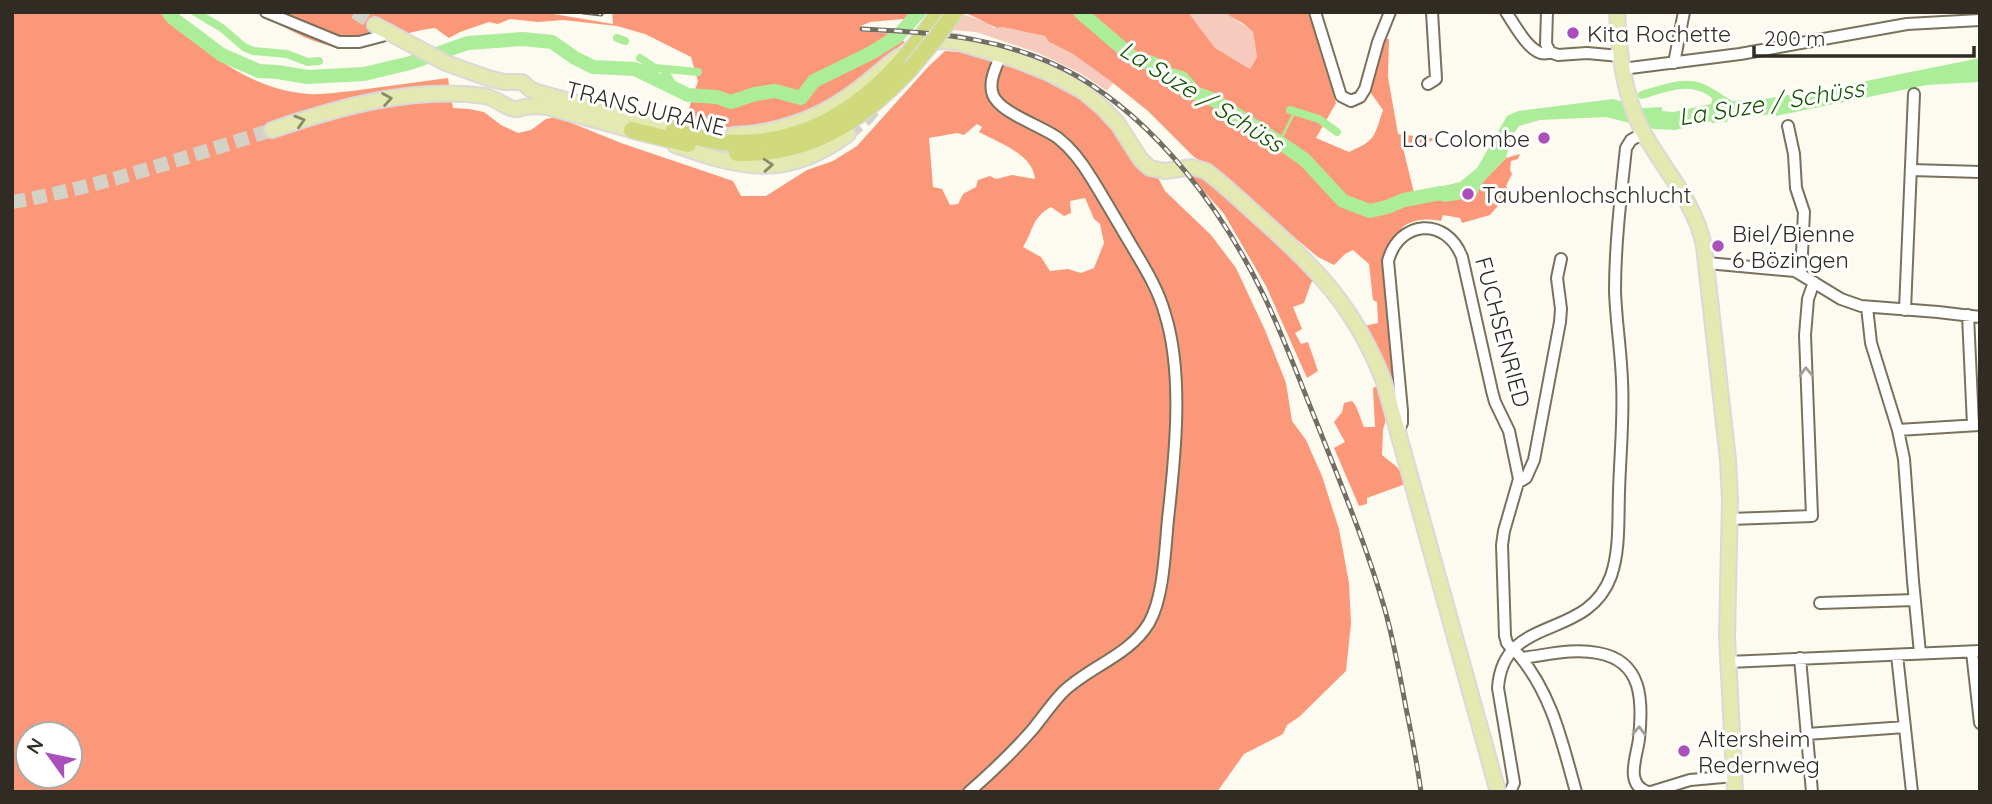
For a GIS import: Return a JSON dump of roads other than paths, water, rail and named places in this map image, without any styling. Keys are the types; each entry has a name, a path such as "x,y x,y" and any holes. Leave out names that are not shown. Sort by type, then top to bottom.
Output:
{"highway":[{"name":"TRANSJURANE","path":"674,130 720,142 752,142 782,137 824,123 855,105 884,80 915,46 939,12"},
{"name":"TRANSJURANE","path":"632,130 730,153 797,146 829,135 862,113 910,69 936,40 955,12"}],"main road":[{"path":"1617,12 1621,63 1631,103 1643,130 1694,212 1702,233 1707,263 1727,444 1728,662 1735,792"},
{"path":"272,130 328,112 415,96 448,94 491,97 516,109 524,107 531,99 530,89 524,83 497,81 476,75 383,32"},
{"path":"674,130 706,135 741,135 793,125 833,107 906,52 920,46 968,46 1026,63 1061,79 1093,99 1118,124 1150,168 1165,171 1193,167 1206,171 1306,259 1329,284 1369,345 1384,382 1497,792"},
{"path":"508,106 504,100 504,92 513,82"},
{"name":"TRANSJURANE","path":"530,89 674,130"},
{"name":"TRANSJURANE","path":"524,107 547,107 632,130"},
{"path":"632,130 726,162 760,166 807,158 830,147 848,134"}],"street":[{"path":"266,12 339,41 359,42 383,32"},
{"path":"1314,12 1336,84 1341,96 1351,101 1360,97 1365,89 1378,42 1390,12"},
{"path":"1428,84 1436,79 1432,12"},
{"path":"1506,12 1532,49 1545,55 1550,52"},
{"path":"1547,12 1546,44 1550,52 1558,55 1587,52 1621,63 1674,62 1740,54 1917,22 1980,20"},
{"path":"1674,62 1684,12"},
{"path":"969,792 1006,760 1062,693 1081,676 1126,650 1150,621 1156,606 1163,566 1175,439 1176,370 1173,345 1165,312 1154,284 1091,177 1075,155 1052,134 995,100 991,81 1001,55"},
{"path":"1905,310 1914,94"},
{"path":"1788,126 1794,154 1796,188 1804,212 1801,274"},
{"path":"1510,792 1514,783 1498,688 1501,669 1513,648 1531,635 1570,620 1588,608 1603,593 1613,568 1618,528 1623,385 1615,290 1620,207 1627,146 1643,130"},
{"path":"1911,170 1980,172"},
{"name":"FUCHSENRIED","path":"1397,431 1402,423 1402,411 1388,261 1395,243 1407,233 1419,229 1433,229 1449,237 1457,245 1462,257 1492,391 1509,431 1519,482"},
{"path":"1561,259 1557,278 1560,322 1534,460 1527,478 1519,482 1502,545 1507,643 1541,687 1555,716 1576,792"},
{"path":"1707,263 1801,274 1847,302 1867,307 1980,317"},
{"path":"1729,519 1812,516 1805,335 1808,299 1814,282"},
{"path":"1867,307 1871,343 1898,430 1904,459 1920,653"},
{"path":"1898,430 1976,425 1975,370 1968,315"},
{"path":"1820,603 1915,600"},
{"path":"1522,659 1578,651 1597,652 1626,664 1633,674 1639,692 1639,738 1634,759 1634,775 1639,787 1649,792 1690,780 1734,776"},
{"path":"1728,662 1976,651 1980,723"},
{"path":"1897,655 1912,792"},
{"path":"1800,658 1812,792"},
{"path":"1807,734 1905,727"}],"water":[{"path":"1980,58 1980,82 1927,85 1776,116 1728,119 1727,122 1711,121 1675,130 1654,129 1606,117 1540,120 1519,126 1512,136 1506,158 1483,182 1475,197 1445,202 1414,193 1460,182 1477,168 1507,116 1518,111 1613,99 1644,108 1662,107 1662,111 1673,112 1711,104 1715,90 1732,101 1764,99"}],"waterway":[{"name":"La Suze / Schüss","path":"168,12 222,55 259,71 307,77 364,74 410,63 468,43 523,39 552,42 593,67 635,69 688,95 717,97 731,102 775,91 801,98 814,81 897,37 919,12"},
{"path":"195,12 253,51 287,54 308,62 319,61"},
{"name":"La Suze / Schüss","path":"1080,12 1136,60 1154,64 1160,72 1182,78 1195,93 1214,100 1305,160 1343,201 1370,211 1404,200 1441,193"},
{"path":"617,38 625,41"},
{"path":"640,58 655,68"},
{"path":"635,69 698,72"},
{"path":"663,69 675,88"},
{"path":"1642,95 1673,86 1692,85 1702,87 1720,100"},
{"path":"1290,110 1319,119 1337,132"},
{"path":"1279,143 1294,113"}],"tunnel":[{"path":"355,12 375,25"},
{"path":"848,134 867,118 877,105"},
{"path":"12,202 111,180 272,130"}],"railway":[{"path":"583,12 601,14"},
{"path":"862,29 972,39 999,45 1051,63 1077,76 1135,119 1161,144 1208,201 1247,262 1271,310 1362,540 1391,634 1421,792"}],"place":[{"name":"Kita Rochette","path":"1573,33"},
{"name":"La Colombe","path":"1544,138"},
{"name":"Taubenlochschlucht","path":"1468,194"},
{"name":"Biel/Bienne 6 Bözingen","path":"1718,246"},
{"name":"Altersheim Redernweg","path":"1684,751"}]}
